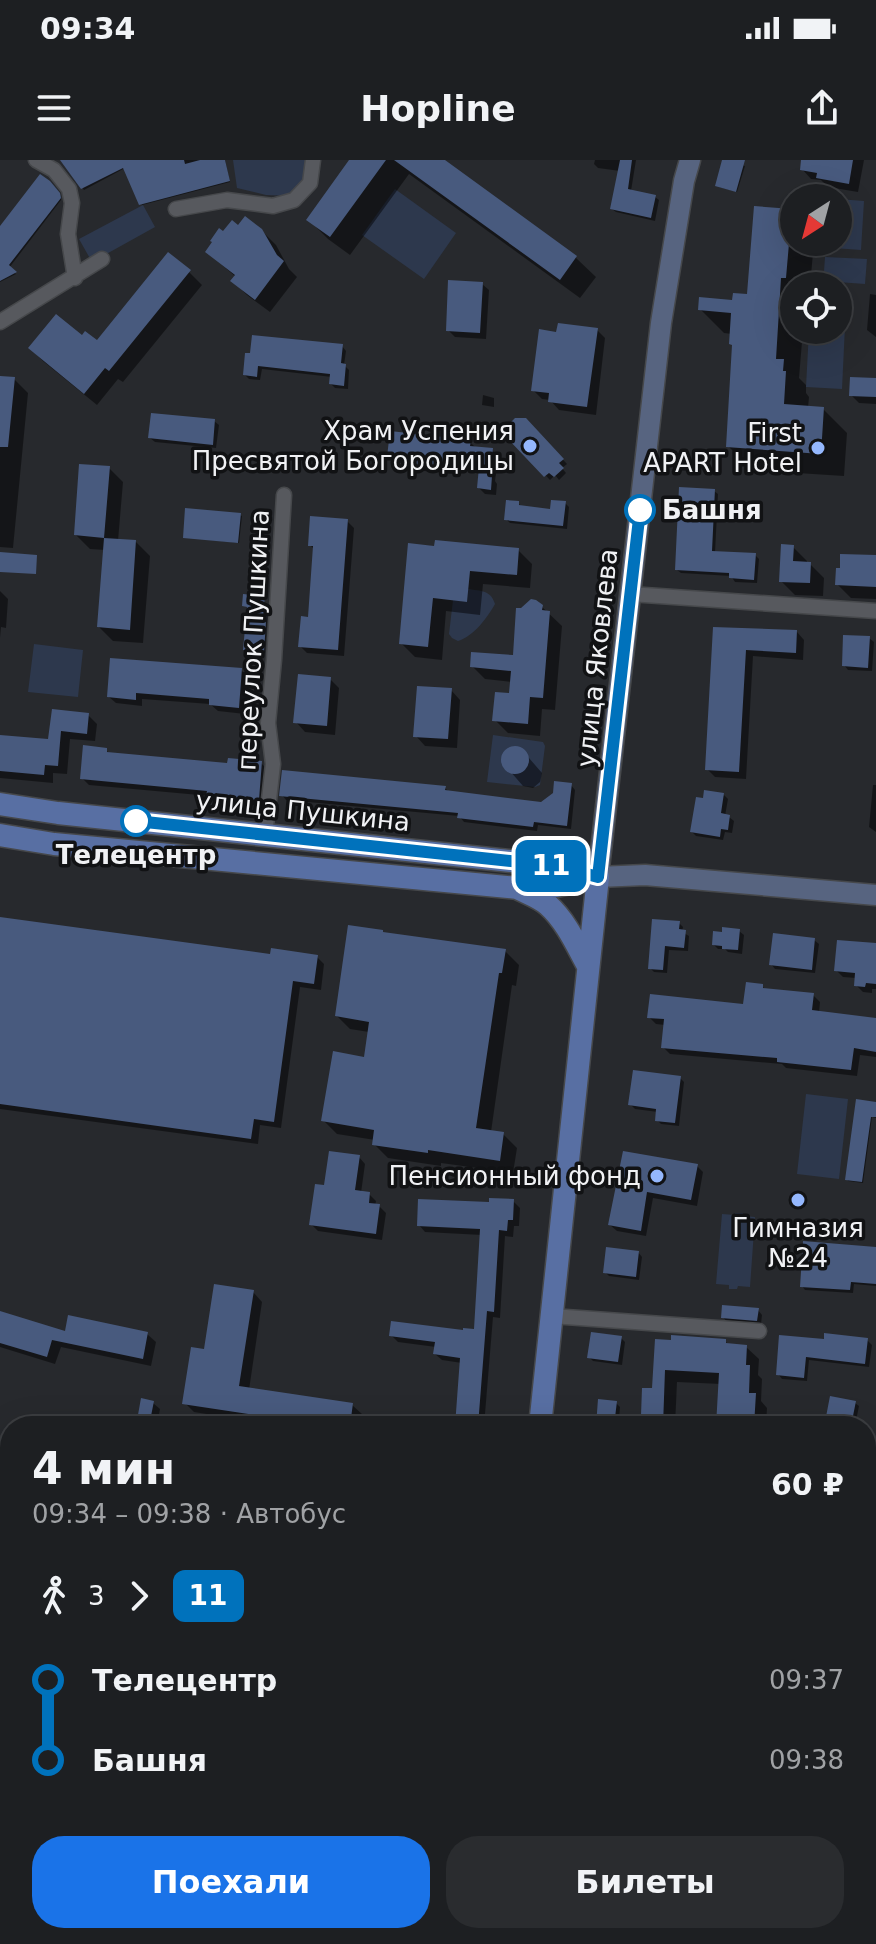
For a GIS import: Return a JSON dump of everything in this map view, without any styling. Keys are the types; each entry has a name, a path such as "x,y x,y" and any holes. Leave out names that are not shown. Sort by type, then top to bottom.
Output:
{"main road":[{"name":"улица Яковлева","path":"598,877 661,323 690,160"},
{"name":"улица Пушкина","path":"0,804 58,813 557,866 598,877"},
{"name":"улица Пушкина","path":"0,835 54,844 518,888 556,886 598,877 645,875 876,895"},
{"path":"541,1416 598,877"},
{"path":"518,888 539,899 556,914 588,966"}],"street":[{"path":"36,160 54,170 69,189 72,203 68,234 75,278"},
{"path":"176,209 227,200 273,206 294,200 310,183 313,160"},
{"path":"0,322 102,259"},
{"name":"переулок Пушкина","path":"265,835 273,764 268,723 284,495"},
{"path":"630,594 876,611"},
{"path":"552,1316 759,1331"}],"shaded area":[{"path":"233,160 308,160 304,181 291,196 266,195 237,188"},
{"path":"395,189 456,233 424,279 362,235"},
{"path":"852,200 864,201 861,250 852,249"},
{"path":"143,205 155,227 92,262 79,239"},
{"path":"825,257 867,259 865,284 852,283 852,272 824,272"},
{"path":"808,344 844,344 842,389 806,387"},
{"path":"468,589 488,594 495,604 475,631 458,641 449,634 453,600 467,602"},
{"path":"34,644 83,650 78,697 28,692"},
{"path":"493,735 543,742 540,785 487,782"},
{"path":"806,1094 848,1099 839,1179 797,1174"},
{"path":"722,1214 755,1217 750,1287 729,1289 729,1285 716,1284"}],"building":[{"path":"60,160 184,160 185,164 200,160 225,160 230,181 139,205 123,168 81,189"},
{"path":"349,160 386,160 330,237 306,220"},
{"path":"394,160 445,160 577,256 560,280"},
{"path":"620,160 632,160 628,189 656,195 651,218 610,209"},
{"path":"722,160 745,160 736,192 715,186"},
{"path":"801,160 853,160 849,184 816,178 817,173 800,170"},
{"path":"40,174 50,181 61,198 9,265 17,272 0,281 0,226"},
{"path":"754,206 780,208 780,256 788,256 787,272 780,272 776,359 784,359 784,404 824,407 821,454 726,447 731,313 698,310 699,297 732,300 733,293 747,294"},
{"path":"245,216 262,229 284,261 255,300 230,281 235,275 205,252 219,228 223,231 232,220 238,225"},
{"path":"168,252 191,270 109,371 105,368 84,394 28,348 56,314 82,335 85,331 97,340"},
{"path":"448,280 483,282 480,333 446,331"},
{"path":"558,323 598,328 587,407 548,402 549,393 531,391 539,329 556,332"},
{"path":"252,335 343,344 341,363 346,364 344,386 329,384 330,374 258,366 257,377 243,375 245,353 250,353"},
{"path":"0,376 15,377 8,447 0,447"},
{"path":"850,377 876,378 876,397 849,396"},
{"path":"151,413 215,419 213,445 148,438"},
{"name":"Храм Успения Пресвятой Богородицы","path":"515,418 526,418 564,459 559,463 564,468 554,477 549,473 544,477 506,437 508,425"},
{"path":"390,431 471,440 470,446 493,448 491,490 477,488 479,467 453,464 453,469 405,464 405,459 387,457"},
{"path":"79,464 110,466 104,538 74,535"},
{"path":"679,487 715,489 712,551 756,553 754,580 729,578 729,573 675,570"},
{"path":"506,500 550,509 551,500 566,501 563,526 504,520"},
{"path":"185,508 241,513 238,543 183,538"},
{"path":"310,516 348,519 338,650 298,647 301,616 308,617 313,546 308,546"},
{"path":"104,538 136,540 130,630 97,627"},
{"path":"435,540 519,548 517,575 470,571 467,602 433,598 428,647 399,644 408,543 434,546"},
{"path":"781,544 794,545 793,561 811,562 810,583 779,582"},
{"path":"0,552 37,555 36,574 0,572"},
{"path":"840,554 876,555 876,587 835,585"},
{"path":"243,594 265,596 264,652 243,650 247,607 242,606"},
{"path":"531,599 543,605 542,610 550,611 543,698 530,697 528,724 492,721 495,692 509,693 511,671 470,667 471,652 513,655 516,608 521,608"},
{"path":"713,627 797,630 796,653 746,650 739,772 705,770"},
{"path":"843,635 870,636 868,668 842,666"},
{"path":"110,658 242,668 239,708 209,705 209,699 136,693 136,700 107,697"},
{"path":"298,674 331,677 327,726 293,723"},
{"path":"417,686 452,688 448,739 413,737"},
{"path":"52,709 89,713 87,734 61,731 58,766 45,765 44,775 0,771 0,735 48,739"},
{"path":"83,745 107,748 107,752 227,763 228,758 262,761 259,800 206,796 207,791 80,779"},
{"path":"515,746 525,750 529,760 525,770 515,774 505,770 501,760 505,750"},
{"path":"282,770 446,786 445,790 541,802 553,793 554,781 572,783 567,826 534,822 533,827 457,818 458,813 279,796"},
{"path":"704,790 724,793 721,813 730,815 728,830 721,829 720,837 690,832 696,797 703,798"},
{"path":"0,917 270,954 271,948 318,955 314,984 293,981 274,1122 254,1119 251,1139 0,1104"},
{"path":"652,919 680,921 679,929 686,930 684,948 665,946 663,970 648,969"},
{"path":"348,925 506,949 502,973 499,973 476,1128 504,1132 500,1161 372,1145 374,1130 321,1121 333,1051 364,1057 369,1022 335,1016"},
{"path":"722,927 740,929 738,950 712,945 713,931 722,932"},
{"path":"773,933 815,938 812,970 769,965"},
{"path":"837,940 876,943 876,984 854,986 855,973 834,971"},
{"path":"746,982 763,984 763,988 814,993 812,1010 876,1018 876,1052 854,1048 851,1070 777,1062 777,1058 661,1048 664,1019 647,1018 650,994 743,1004"},
{"path":"633,1070 681,1076 675,1123 655,1121 656,1109 628,1105"},
{"path":"856,1099 876,1102 876,1117 871,1117 862,1182 845,1180"},
{"path":"329,1151 360,1155 355,1190 370,1192 369,1203 380,1204 376,1234 309,1225 315,1184 324,1185"},
{"name":"Пенсионный фонд","path":"623,1151 698,1164 691,1200 647,1192 641,1231 608,1225"},
{"path":"489,1198 514,1199 513,1220 508,1220 507,1231 499,1230 494,1312 487,1311 479,1416 456,1416 460,1358 433,1354 435,1342 389,1336 391,1321 474,1329 480,1229 417,1226 418,1199 489,1202"},
{"path":"803,1241 876,1247 876,1284 851,1282 850,1290 800,1287"},
{"path":"606,1247 639,1251 636,1277 603,1273"},
{"path":"214,1284 254,1290 239,1386 353,1403 351,1416 255,1416 182,1404 191,1347 204,1349"},
{"path":"722,1305 759,1308 757,1321 721,1318"},
{"path":"0,1311 65,1331 68,1315 148,1332 143,1359 52,1340 47,1357 0,1343"},
{"path":"591,1332 622,1336 618,1362 587,1358"},
{"path":"824,1333 868,1338 865,1364 806,1357 804,1378 776,1375 779,1335 824,1339"},
{"path":"671,1335 726,1339 726,1343 747,1345 749,1393 756,1393 755,1416 717,1416 719,1373 665,1370 663,1416 641,1415 642,1388 652,1388 655,1339 671,1340"},
{"path":"830,1396 856,1401 853,1416 826,1416"},
{"path":"141,1398 154,1401 151,1416 138,1416"},
{"path":"598,1399 617,1401 615,1416 597,1416"}],"bus line":[{"name":"11","path":"136,821 557,866 598,877 640,510"}],"place":[{"name":"Храм Успения Пресвятой Богородицы","path":"530,446"},
{"name":"First APART Hotel","path":"818,448"},
{"name":"Башня","path":"640,510"},
{"name":"Телецентр","path":"136,821"},
{"name":"Пенсионный фонд","path":"657,1176"},
{"name":"Гимназия №24","path":"798,1200"}]}
